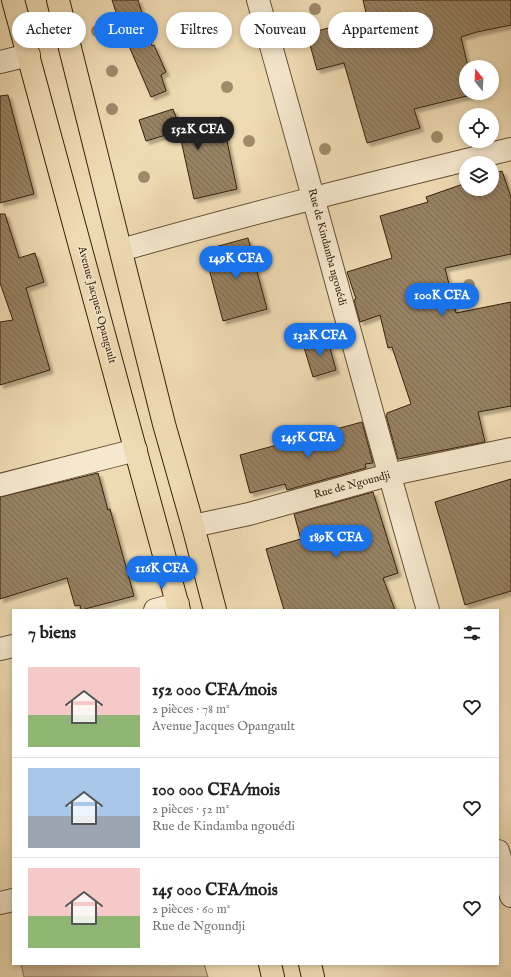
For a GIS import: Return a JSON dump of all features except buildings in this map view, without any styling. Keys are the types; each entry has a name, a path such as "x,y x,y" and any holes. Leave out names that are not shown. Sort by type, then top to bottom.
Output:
{"highway":[{"name":"Avenue Jacques Opangault","path":"13,0 178,607"},
{"path":"58,0 122,250 164,424 216,609"},
{"path":"270,965 273,977"},
{"path":"310,965 314,977"}],"street":[{"name":"Rue de Kindamba ngouédi","path":"258,0 314,198 388,475 428,609"},
{"path":"0,62 29,55"},
{"path":"122,250 314,198 511,149"},
{"name":"Rue de Ngoundji","path":"193,526 249,514 388,475 511,449"},
{"path":"0,485 136,450"},
{"path":"163,609 178,607"},
{"path":"0,649 12,646"},
{"path":"499,854 511,896"},
{"path":"0,903 12,900"}],"shaded area":[{"path":"21,965 204,965 208,977 24,977"}]}
